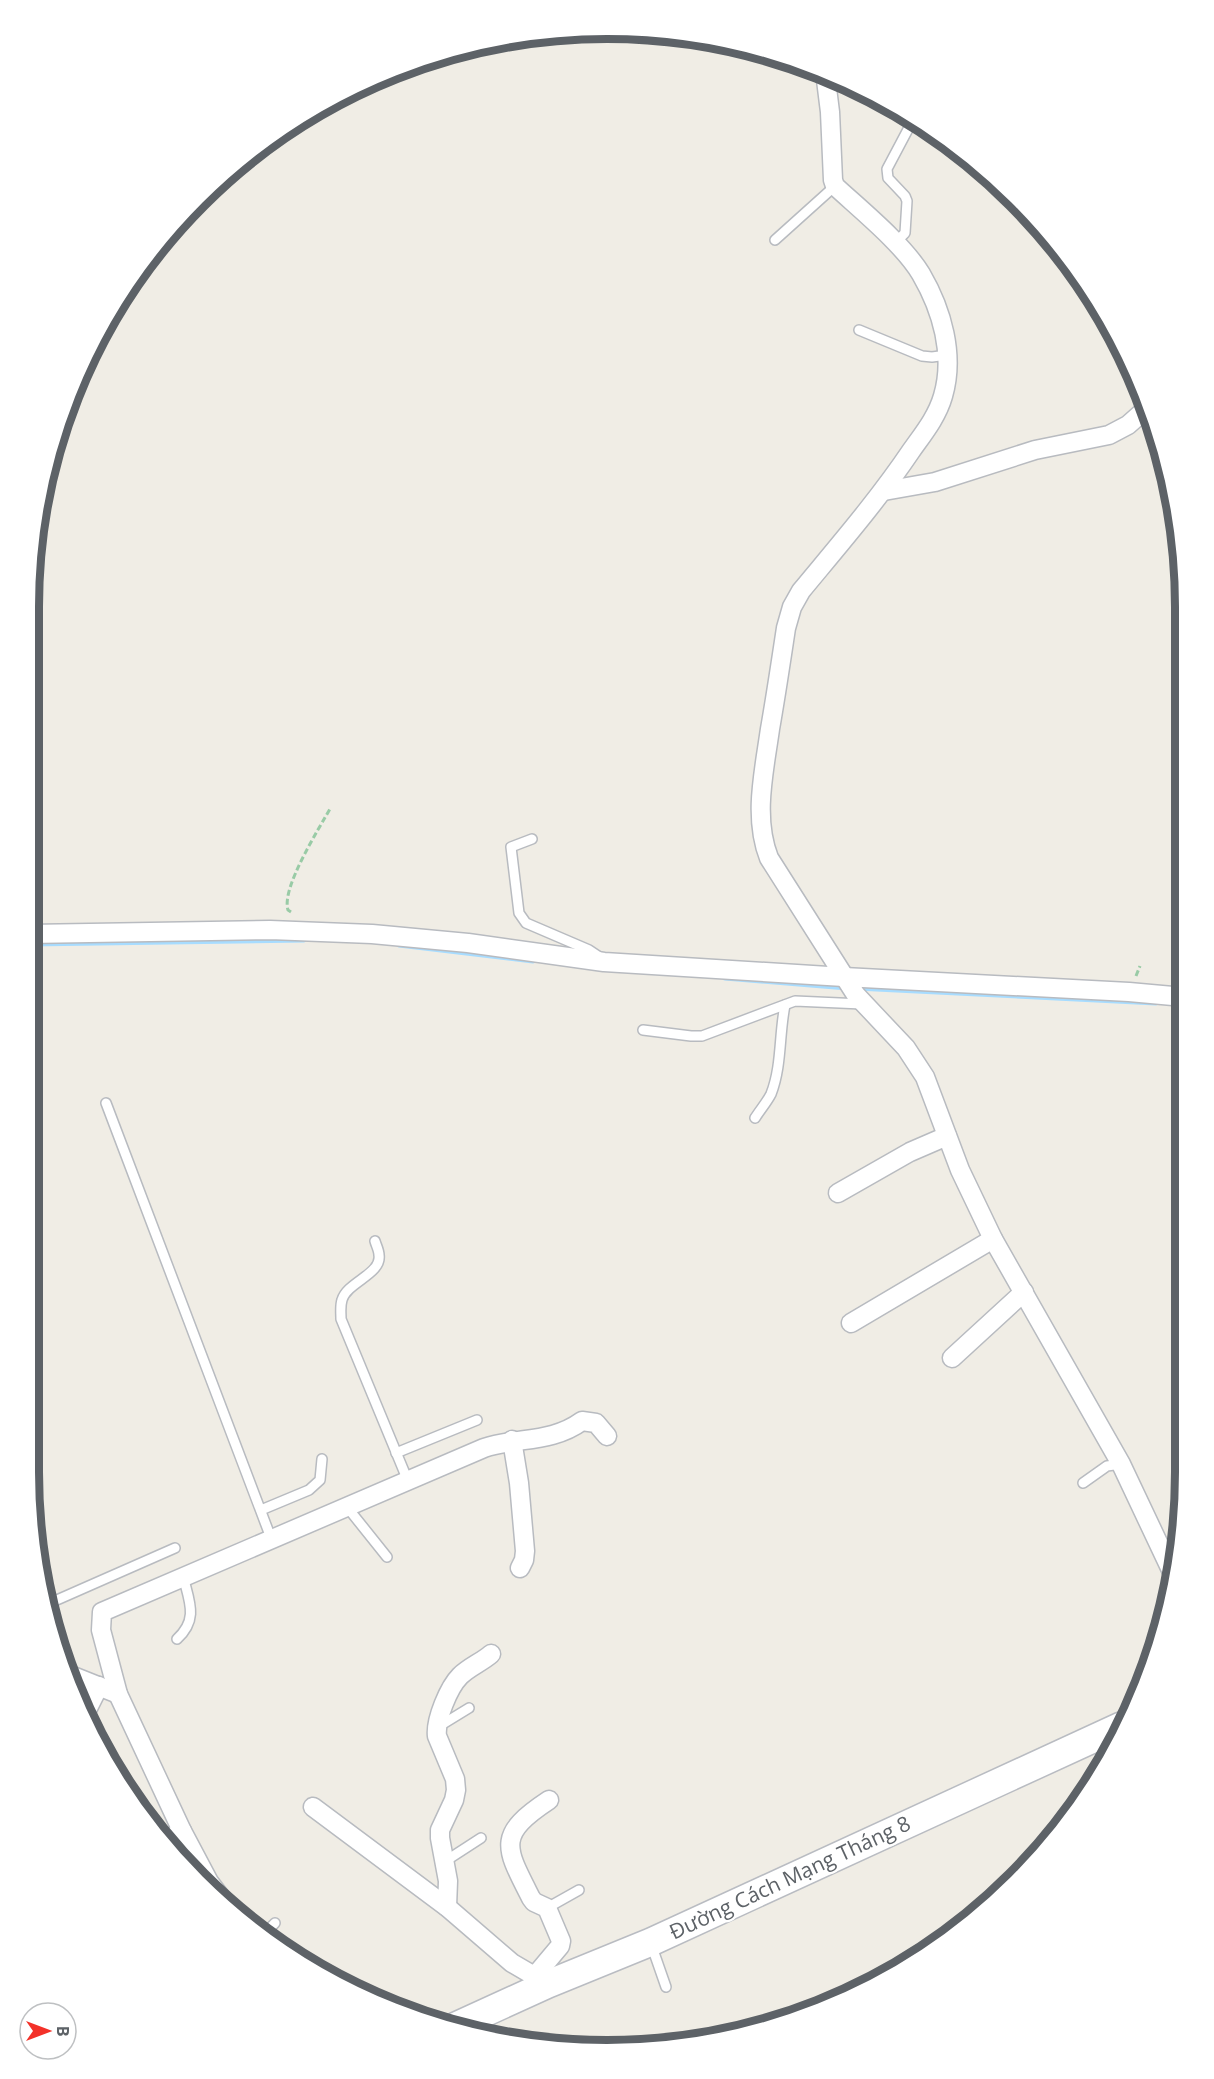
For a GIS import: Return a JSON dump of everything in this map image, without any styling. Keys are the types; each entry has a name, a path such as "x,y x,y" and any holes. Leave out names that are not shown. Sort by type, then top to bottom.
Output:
{"street":[{"path":"826,83 830,112 831,168 835,186 895,243 920,272 936,303 946,337 947,368 943,396 933,419 884,490 801,591 792,607 786,628 763,777 760,825 763,843 769,858 853,990 917,1063 960,1170 993,1239 1121,1464 1167,1562"},
{"path":"884,490 919,486 1035,450 1108,435 1128,425 1141,413"},
{"path":"39,934 270,930 372,934 468,943 604,962 853,990 1129,992 1175,996"},
{"path":"837,1192 910,1152 947,1136"},
{"path":"851,1323 993,1239"},
{"path":"952,1358 1024,1292"},
{"path":"204,1873 182,1831 118,1694 101,1630 102,1612 484,1448 512,1440 567,1432 582,1421 596,1423 607,1436"},
{"path":"512,1440 519,1483 525,1551 520,1568"},
{"path":"447,1907 448,1881 440,1848 440,1830 454,1800 456,1790 455,1779 437,1736 436,1728 447,1698 458,1678 491,1654"},
{"path":"78,1678 118,1694"},
{"path":"90,1705 99,1686"},
{"name":"Đường Cách Mạng Tháng 8","path":"464,2022 541,1981 651,1942 1112,1730"},
{"path":"313,1807 447,1907 512,1963 541,1981 561,1941 547,1908 534,1902 531,1898 510,1854 509,1843 521,1822 549,1800"},
{"path":"172,1837 182,1831"}],"lane":[{"path":"895,243 905,233 908,201 888,178 887,169 909,127"},
{"path":"776,240 835,186"},
{"path":"859,330 922,356 946,355"},
{"path":"532,839 511,847 519,913 526,922 589,950 604,962"},
{"path":"643,1030 702,1036 795,1001 853,990"},
{"path":"755,1118 771,1095 780,1053 785,1005"},
{"path":"106,1103 271,1538"},
{"path":"375,1241 380,1255 379,1262 369,1273 351,1286 342,1300 341,1319 408,1481"},
{"path":"396,1453 477,1420"},
{"path":"261,1510 309,1490 320,1480 322,1459"},
{"path":"1083,1483 1107,1466 1121,1464"},
{"path":"347,1507 387,1557"},
{"path":"54,1601 175,1548"},
{"path":"177,1639 186,1631 190,1623 189,1601 183,1576"},
{"path":"436,1728 469,1708"},
{"path":"444,1862 481,1838"},
{"path":"547,1908 579,1890"},
{"path":"270,1929 276,1923"},
{"path":"651,1942 666,1987"}],"path":[{"path":"296,915 288,910 285,903 290,885 331,807"}],"waterway":[{"path":"39,944 304,940"},
{"path":"399,945 533,961"},
{"path":"725,978 847,988"},
{"path":"856,988 1156,1003"}]}
